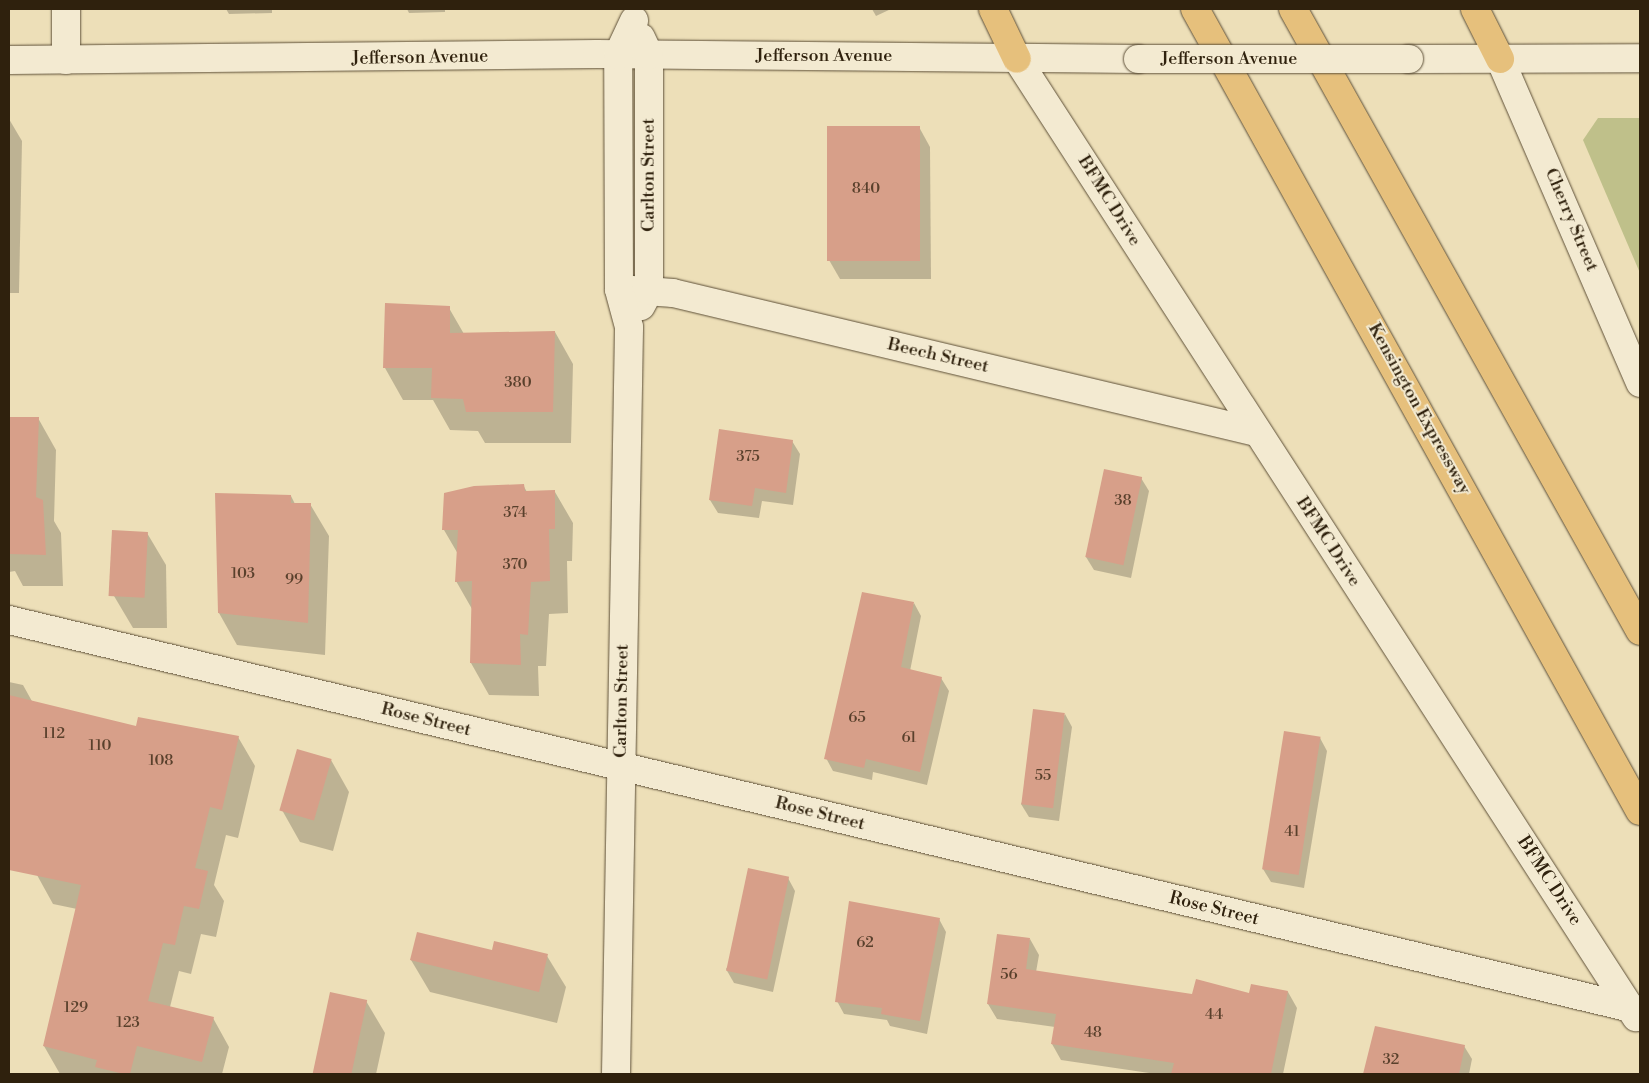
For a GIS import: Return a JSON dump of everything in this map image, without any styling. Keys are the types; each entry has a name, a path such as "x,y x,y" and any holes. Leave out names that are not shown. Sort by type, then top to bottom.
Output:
{"highway":[{"path":"993,9 1017,58"},
{"name":"Kensington Expressway","path":"1195,9 1640,811"},
{"path":"1293,9 1640,631"},
{"path":"1475,9 1500,58"}],"street":[{"path":"66,9 66,60"},
{"name":"Carlton Street","path":"616,1074 629,327 619,289 618,55 634,15"},
{"name":"Carlton Street","path":"629,327 649,291 649,55 634,15"},
{"name":"Jefferson Avenue","path":"9,60 618,55 1138,59 1640,58"},
{"name":"BFMC Drive","path":"1017,58 1256,432 1636,1016"},
{"name":"Cherry Street","path":"1500,58 1640,383"},
{"name":"Beech Street","path":"619,289 673,293 1256,432"},
{"name":"Rose Street","path":"9,620 1636,1016"}],"green space":[{"path":"1598,118 1640,118 1640,273 1583,140"}],"building":[{"path":"827,126 920,126 920,261 827,261"},
{"path":"385,303 450,306 450,333 555,331 553,412 466,412 463,399 431,398 432,368 383,368"},
{"path":"9,417 39,417 36,497 43,500 46,555 9,554"},
{"path":"719,429 793,440 786,493 755,488 752,506 709,500"},
{"path":"1104,469 1142,477 1123,565 1085,557"},
{"path":"524,484 525,491 555,490 555,529 549,529 550,581 531,582 528,635 520,634 521,665 470,663 472,581 455,582 458,530 442,530 444,493 474,486"},
{"path":"215,493 291,495 291,503 311,503 308,623 218,613"},
{"path":"112,530 148,532 144,598 109,596"},
{"path":"862,592 914,602 901,667 942,677 920,772 866,759 864,768 824,759"},
{"path":"9,695 136,726 138,717 239,736 222,810 210,807 195,868 208,871 199,909 184,906 175,945 163,943 148,1001 214,1017 202,1062 137,1046 130,1074 124,1074 95,1067 97,1060 43,1046 81,885 9,870"},
{"path":"1033,709 1065,713 1053,808 1021,804"},
{"path":"1284,731 1321,737 1299,875 1262,869"},
{"path":"297,749 332,759 314,820 279,811"},
{"path":"748,868 789,877 767,979 726,971"},
{"path":"849,901 940,918 920,1021 881,1014 882,1008 835,1002"},
{"path":"417,932 492,950 494,941 548,954 539,992 410,960"},
{"path":"997,934 1030,938 1026,969 1192,994 1196,979 1249,993 1251,984 1288,991 1271,1074 1171,1074 1174,1063 1051,1044 1056,1014 987,1004"},
{"path":"330,992 367,1000 351,1074 313,1074"},
{"path":"1375,1026 1465,1045 1459,1074 1363,1074"}]}
